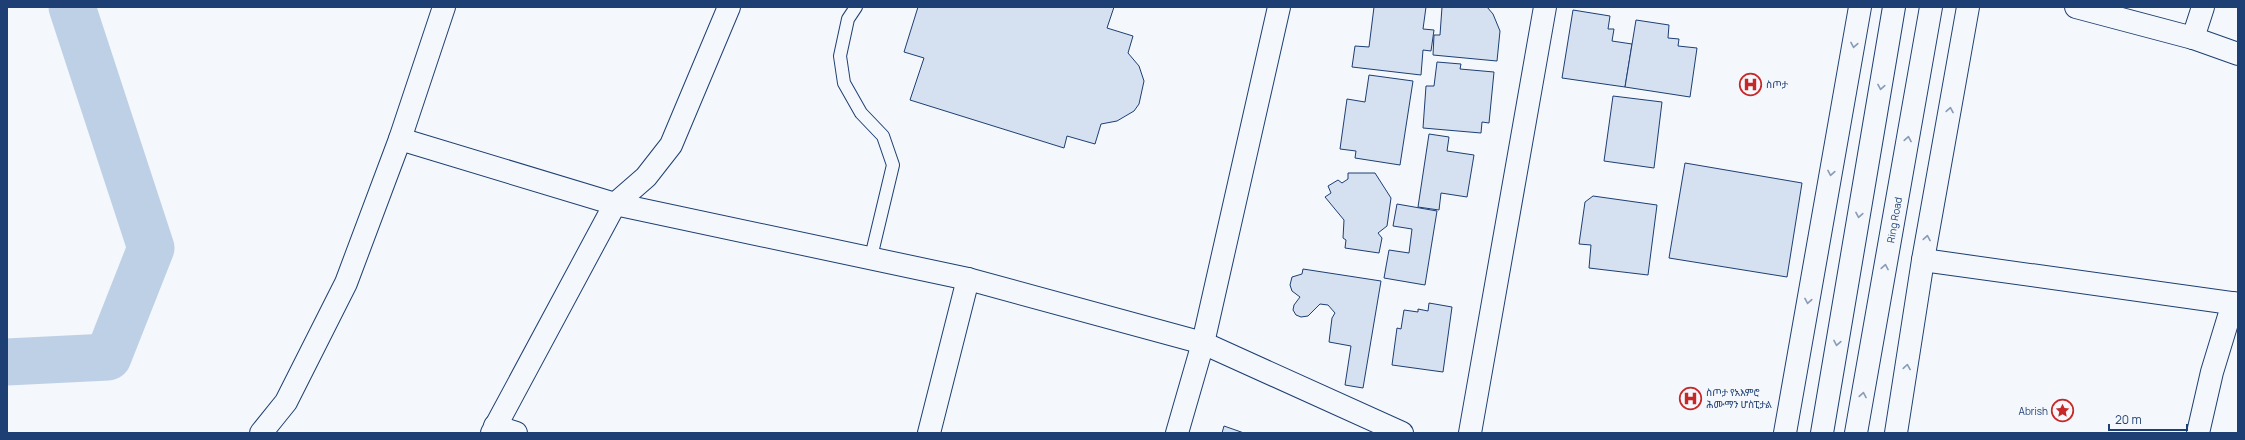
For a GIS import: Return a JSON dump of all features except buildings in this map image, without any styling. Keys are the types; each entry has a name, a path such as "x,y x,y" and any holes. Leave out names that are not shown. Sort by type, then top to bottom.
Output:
{"main road":[{"path":"261,433 286,402 346,283 400,139 444,7"},
{"path":"516,433 493,430 615,204 646,177 671,145 729,7"},
{"path":"1177,433 1203,343 1279,7"},
{"path":"1470,433 1544,7"},
{"path":"1786,433 1860,7"},
{"path":"1822,433 1894,7"},
{"name":"Ring Road","path":"1856,433 1931,7"},
{"path":"1896,433 1924,260 1968,7"},
{"path":"2076,7 2193,38 2238,54"},
{"path":"2193,38 2203,7"},
{"path":"400,139 615,204 968,278 1203,343 1402,433"},
{"path":"1924,260 2236,306 2212,372 2198,433"},
{"path":"928,433 968,278"}],"lane":[{"path":"856,7 848,19 840,56 844,83 861,113 883,136 893,164 872,258"}],"waterway":[{"path":"7,362 108,357 151,248 72,7"}],"place":[{"name":"ስጦታ","path":"1750,84"},
{"name":"ስጦታ የአእምሮ ሕሙማን ሆስፒታል","path":"1691,398"},
{"name":"Abrish","path":"2063,411"}]}
